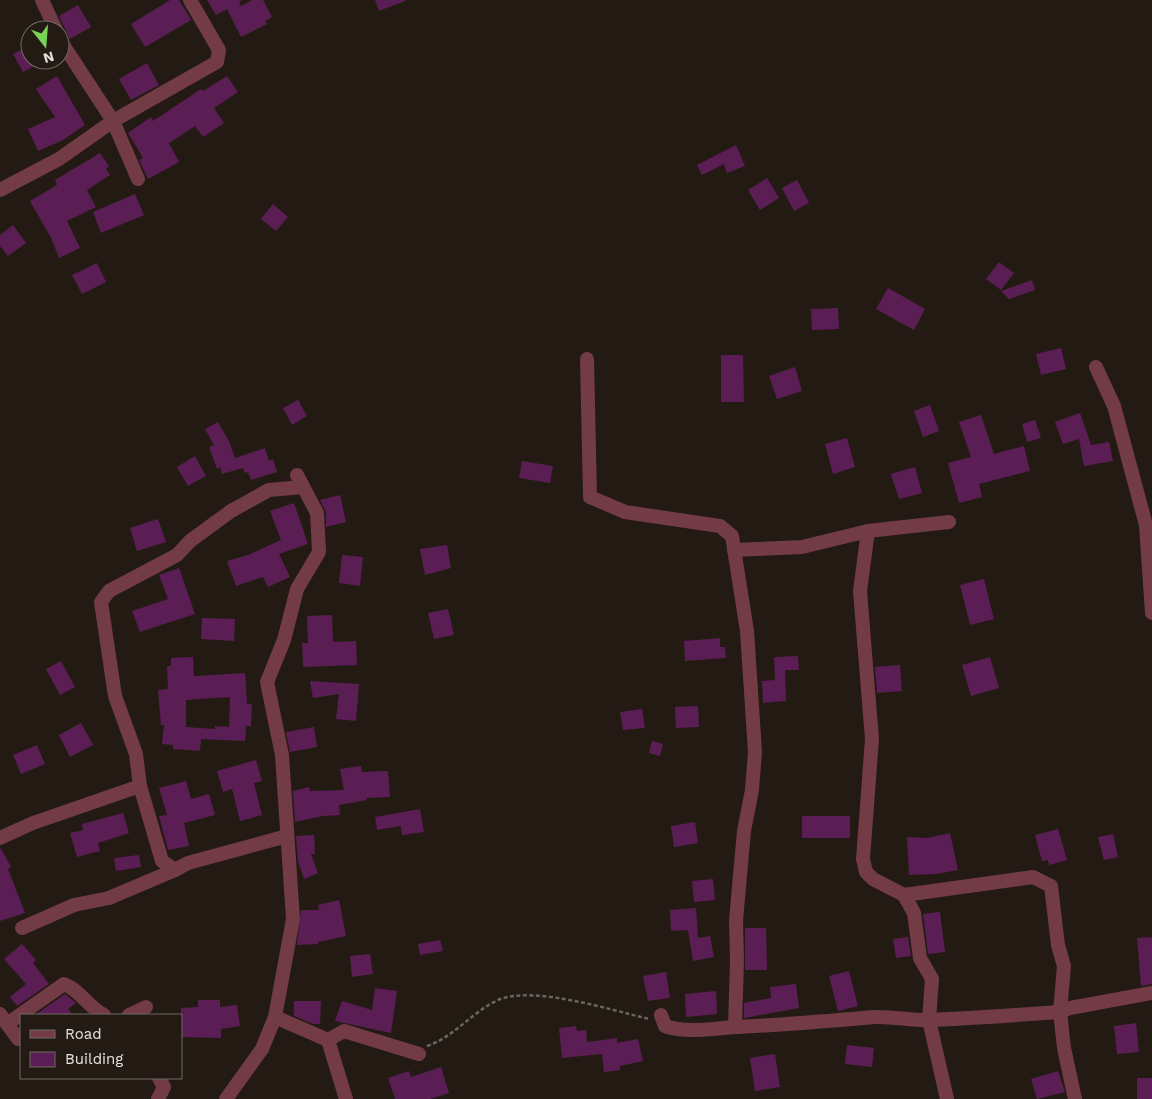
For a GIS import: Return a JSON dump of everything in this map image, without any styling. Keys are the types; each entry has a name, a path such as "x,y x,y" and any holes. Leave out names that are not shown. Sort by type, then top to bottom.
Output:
{"street":[{"path":"42,0 51,20"},
{"path":"0,190 58,159 113,122 219,60 219,50 190,0"},
{"path":"70,55 113,122 138,180"},
{"path":"587,358 590,497 625,512 720,526 732,536 747,631 755,752 752,790 744,831 736,920 738,960 735,1027"},
{"path":"1096,367 1114,406 1146,524 1152,612"},
{"path":"175,870 162,862 140,786 136,754 115,696 101,602 109,591 177,555 190,541 231,511 269,490 300,481 317,512 318,552 297,589 284,640 267,682 282,755 293,895 293,919 275,1017 262,1049 226,1099"},
{"path":"734,550 802,547 868,531 949,522"},
{"path":"868,531 860,590 872,739 863,859 866,872 873,879 904,895 914,913 920,958 932,979 929,1020 947,1099"},
{"path":"0,838 33,824 140,786"},
{"path":"22,928 74,905 109,898 188,863 287,836"},
{"path":"904,895 1033,877 1051,886 1058,945 1064,966 1060,1012 1064,1048 1075,1099"},
{"path":"18,1039 4,1019 64,984 73,987 82,999 103,1014"},
{"path":"662,1018 665,1026 694,1030 794,1025 874,1017 899,1016 929,1020 1000,1016 1019,1017 1060,1012 1070,1008 1152,993"},
{"path":"131,1014 146,1008"},
{"path":"275,1017 328,1040 346,1099"},
{"path":"328,1040 344,1031 416,1052"},
{"path":"158,1099 164,1086 160,1079"}],"path":[{"path":"416,1052 445,1038 497,1001 515,995 535,995 662,1018"}],"building":[{"path":"170,0 179,0 191,20 145,47 131,24"},
{"path":"207,0 242,0 239,2 241,6 252,0 263,0 272,17 265,21 267,24 241,37 227,9 216,15"},
{"path":"375,0 405,0 405,1 379,11"},
{"path":"78,5 91,27 70,39 70,20 61,20 59,16"},
{"path":"20,50 20,67 13,54"},
{"path":"147,63 159,85 131,100 119,79"},
{"path":"57,76 85,125 63,140 38,151 28,129 55,117 36,89"},
{"path":"227,76 238,92 214,108 224,123 203,137 195,126 169,143 179,162 148,179 139,160 143,158 128,133 151,117 153,121 201,89 203,91"},
{"path":"736,145 745,166 727,173 724,164 702,175 697,165"},
{"path":"100,153 109,166 106,169 110,175 87,190 96,207 67,221 80,248 59,258 51,238 30,201 57,185 55,180"},
{"path":"767,178 779,198 760,210 748,190"},
{"path":"797,180 809,203 794,211 782,188"},
{"path":"135,194 144,215 101,233 93,212"},
{"path":"273,204 288,217 276,231 261,219"},
{"path":"13,225 26,243 8,256 0,246 0,235"},
{"path":"999,262 1014,273 1001,290 986,279"},
{"path":"97,263 106,282 82,294 72,275"},
{"path":"1032,280 1035,290 1009,299 1001,291"},
{"path":"888,288 925,309 914,330 876,309"},
{"path":"838,308 839,329 812,330 811,309"},
{"path":"1061,348 1066,369 1041,375 1036,354"},
{"path":"721,355 743,355 744,402 721,402"},
{"path":"795,367 802,391 777,399 769,376"},
{"path":"298,400 307,416 292,425 283,408"},
{"path":"930,405 939,431 923,437 914,411"},
{"path":"1080,413 1091,445 1109,442 1113,461 1084,466 1079,439 1063,444 1055,422"},
{"path":"981,415 994,454 1024,446 1030,471 979,484 982,497 959,503 948,463 971,457 959,422"},
{"path":"1035,420 1041,438 1027,442 1022,424"},
{"path":"218,422 229,441 235,458 265,448 269,461 273,459 277,472 251,480 248,472 245,473 243,468 222,474 220,467 217,469 209,447 214,445 205,429"},
{"path":"847,438 855,467 833,474 825,444"},
{"path":"195,456 206,476 188,486 177,467"},
{"path":"522,461 553,466 550,483 519,478"},
{"path":"915,467 922,493 899,499 891,474"},
{"path":"340,495 346,522 326,527 326,512 320,500"},
{"path":"294,503 308,544 279,554 290,577 268,587 263,577 236,586 227,561 248,555 281,540 270,511"},
{"path":"158,519 166,542 137,551 130,528"},
{"path":"447,545 451,568 425,575 420,549"},
{"path":"342,555 363,557 360,586 339,583"},
{"path":"179,568 195,614 140,632 132,611 168,599 159,575"},
{"path":"984,579 994,619 970,625 960,585"},
{"path":"448,609 454,635 434,639 428,613"},
{"path":"332,615 333,642 356,641 357,665 303,667 302,643 308,643 307,616"},
{"path":"202,618 235,619 234,641 201,639"},
{"path":"720,638 720,647 725,647 726,658 685,661 684,641"},
{"path":"798,656 799,670 785,670 786,701 763,703 762,681 775,680 774,657"},
{"path":"193,657 194,676 245,673 247,704 252,704 251,726 246,726 245,741 201,739 200,751 173,749 173,745 162,744 164,725 161,725 158,690 168,689 167,666 171,666 171,658","holes":["230,697 229,727 215,726 215,729 186,727 186,700"]},
{"path":"990,657 999,688 971,696 962,665"},
{"path":"61,661 75,687 60,695 46,669"},
{"path":"900,665 902,691 877,693 875,667"},
{"path":"310,681 359,684 356,721 336,719 339,694 313,698"},
{"path":"698,706 699,727 676,728 675,707"},
{"path":"642,709 645,728 623,730 620,712"},
{"path":"81,723 93,745 70,757 59,735"},
{"path":"314,727 317,747 290,752 286,732"},
{"path":"652,741 663,744 660,756 649,753"},
{"path":"37,745 45,764 21,774 13,755"},
{"path":"256,760 262,781 254,783 262,815 240,821 232,789 223,792 217,771"},
{"path":"361,766 362,772 388,771 390,797 366,798 367,800 339,805 340,815 323,816 295,822 293,791 309,787 310,791 344,790 340,769"},
{"path":"186,781 191,799 209,794 215,815 184,823 189,846 168,850 159,816 167,815 159,788"},
{"path":"420,809 424,832 402,835 401,826 377,830 375,817"},
{"path":"123,813 129,833 98,843 100,851 77,857 70,833 83,830 82,824"},
{"path":"802,816 850,816 850,838 802,838"},
{"path":"695,822 698,843 674,847 671,826"},
{"path":"1058,829 1067,860 1049,865 1048,860 1042,861 1035,835"},
{"path":"950,833 958,870 937,874 909,875 907,837 928,838"},
{"path":"1113,834 1118,857 1104,860 1098,837"},
{"path":"314,835 315,854 311,854 318,873 304,879 298,861 296,836"},
{"path":"0,847 11,867 8,869 25,913 0,921"},
{"path":"139,855 141,867 116,871 114,858"},
{"path":"713,879 715,900 694,902 692,881"},
{"path":"339,900 346,936 318,942 318,944 297,945 301,910 319,910 318,905"},
{"path":"696,908 698,938 710,936 714,957 693,961 688,930 671,931 670,910"},
{"path":"940,912 945,952 928,954 923,914"},
{"path":"745,928 766,928 767,970 745,970"},
{"path":"908,937 911,956 896,958 893,939"},
{"path":"1152,937 1152,984 1141,986 1137,938"},
{"path":"440,940 443,951 420,955 418,944"},
{"path":"22,944 36,960 33,963 49,984 17,1006 10,997 26,984 4,959"},
{"path":"370,954 373,974 352,977 350,956"},
{"path":"849,971 858,1006 838,1011 829,976"},
{"path":"666,972 670,998 648,1001 643,976"},
{"path":"796,984 799,1008 744,1018 744,1003 771,998 770,987"},
{"path":"375,988 397,991 391,1033 335,1021 342,1001 372,1010"},
{"path":"716,991 717,1014 686,1017 685,994"},
{"path":"65,994 76,1003 68,1009 72,1014 36,1014"},
{"path":"198,1000 220,1000 220,1007 237,1005 240,1026 221,1029 221,1038 182,1037 181,1008 198,1007"},
{"path":"294,1001 321,1001 320,1024 313,1024 294,1016"},
{"path":"1136,1023 1139,1052 1117,1054 1114,1026"},
{"path":"576,1026 577,1031 586,1030 587,1042 617,1038 617,1043 638,1039 643,1061 620,1066 620,1070 604,1072 602,1054 562,1058 559,1028"},
{"path":"847,1045 874,1048 872,1067 845,1064"},
{"path":"775,1054 780,1087 755,1091 750,1058"},
{"path":"441,1067 449,1093 430,1099 395,1099 388,1078 409,1071 411,1077"},
{"path":"1058,1071 1065,1092 1037,1099 1031,1079"},
{"path":"1137,1078 1152,1078 1152,1099 1137,1099"}]}
